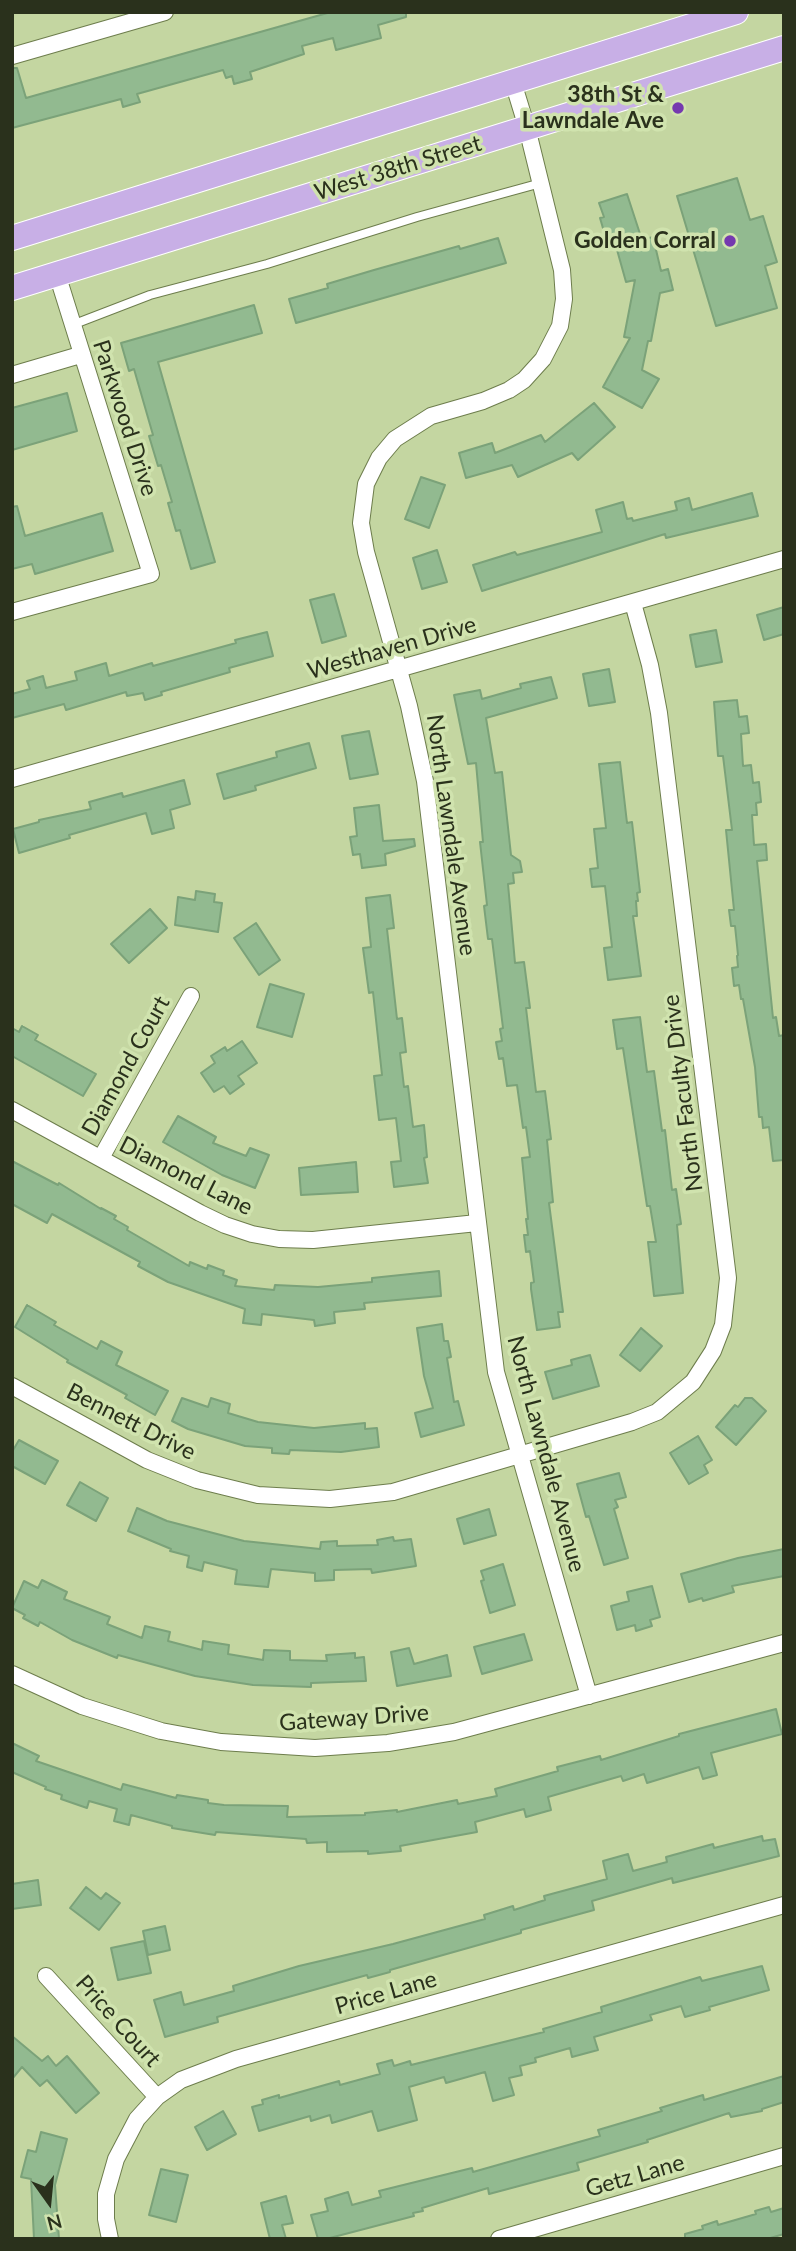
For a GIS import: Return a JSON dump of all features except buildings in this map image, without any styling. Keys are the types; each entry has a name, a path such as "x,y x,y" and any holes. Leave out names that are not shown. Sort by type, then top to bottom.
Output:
{"main road":[{"path":"12,238 736,12"},
{"name":"West 38th Street","path":"12,288 784,48"}],"street":[{"path":"12,56 164,12"},
{"name":"North Lawndale Avenue","path":"513,82 562,270 562,316 553,343 531,373 509,390 483,401 431,416 410,428 385,451 366,484 361,513 363,542 418,743 425,781 494,1360 589,1696"},
{"name":"Parkwood Drive","path":"12,612 150,574 57,274"},
{"path":"12,375 80,355"},
{"name":"Westhaven Drive","path":"12,779 784,559"},
{"name":"North Faculty Drive","path":"520,1456 632,1422 665,1406 693,1382 704,1367 717,1342 727,1306 727,1269 659,713 633,603"},
{"name":"Diamond Court","path":"100,1158 191,996"},
{"name":"Diamond Lane","path":"12,1110 225,1226 269,1238 313,1240 477,1223"},
{"name":"Bennett Drive","path":"12,1386 163,1468 205,1483 258,1495 312,1499 375,1495 520,1456"},
{"name":"Gateway Drive","path":"12,1674 82,1706 161,1731 221,1742 284,1748 354,1746 420,1739 454,1732 784,1643"},
{"name":"Price Lane","path":"110,2239 106,2220 106,2194 116,2160 137,2119 157,2097 181,2080 236,2059 784,1905"},
{"name":"Price Court","path":"46,1976 157,2097"},
{"name":"Getz Lane","path":"499,2239 784,2156"}],"lane":[{"path":"72,325 150,295 267,264 417,217 541,183"}],"place":[{"name":"38th St & Lawndale Ave","path":"678,108"},
{"name":"Golden Corral","path":"730,241"}]}
